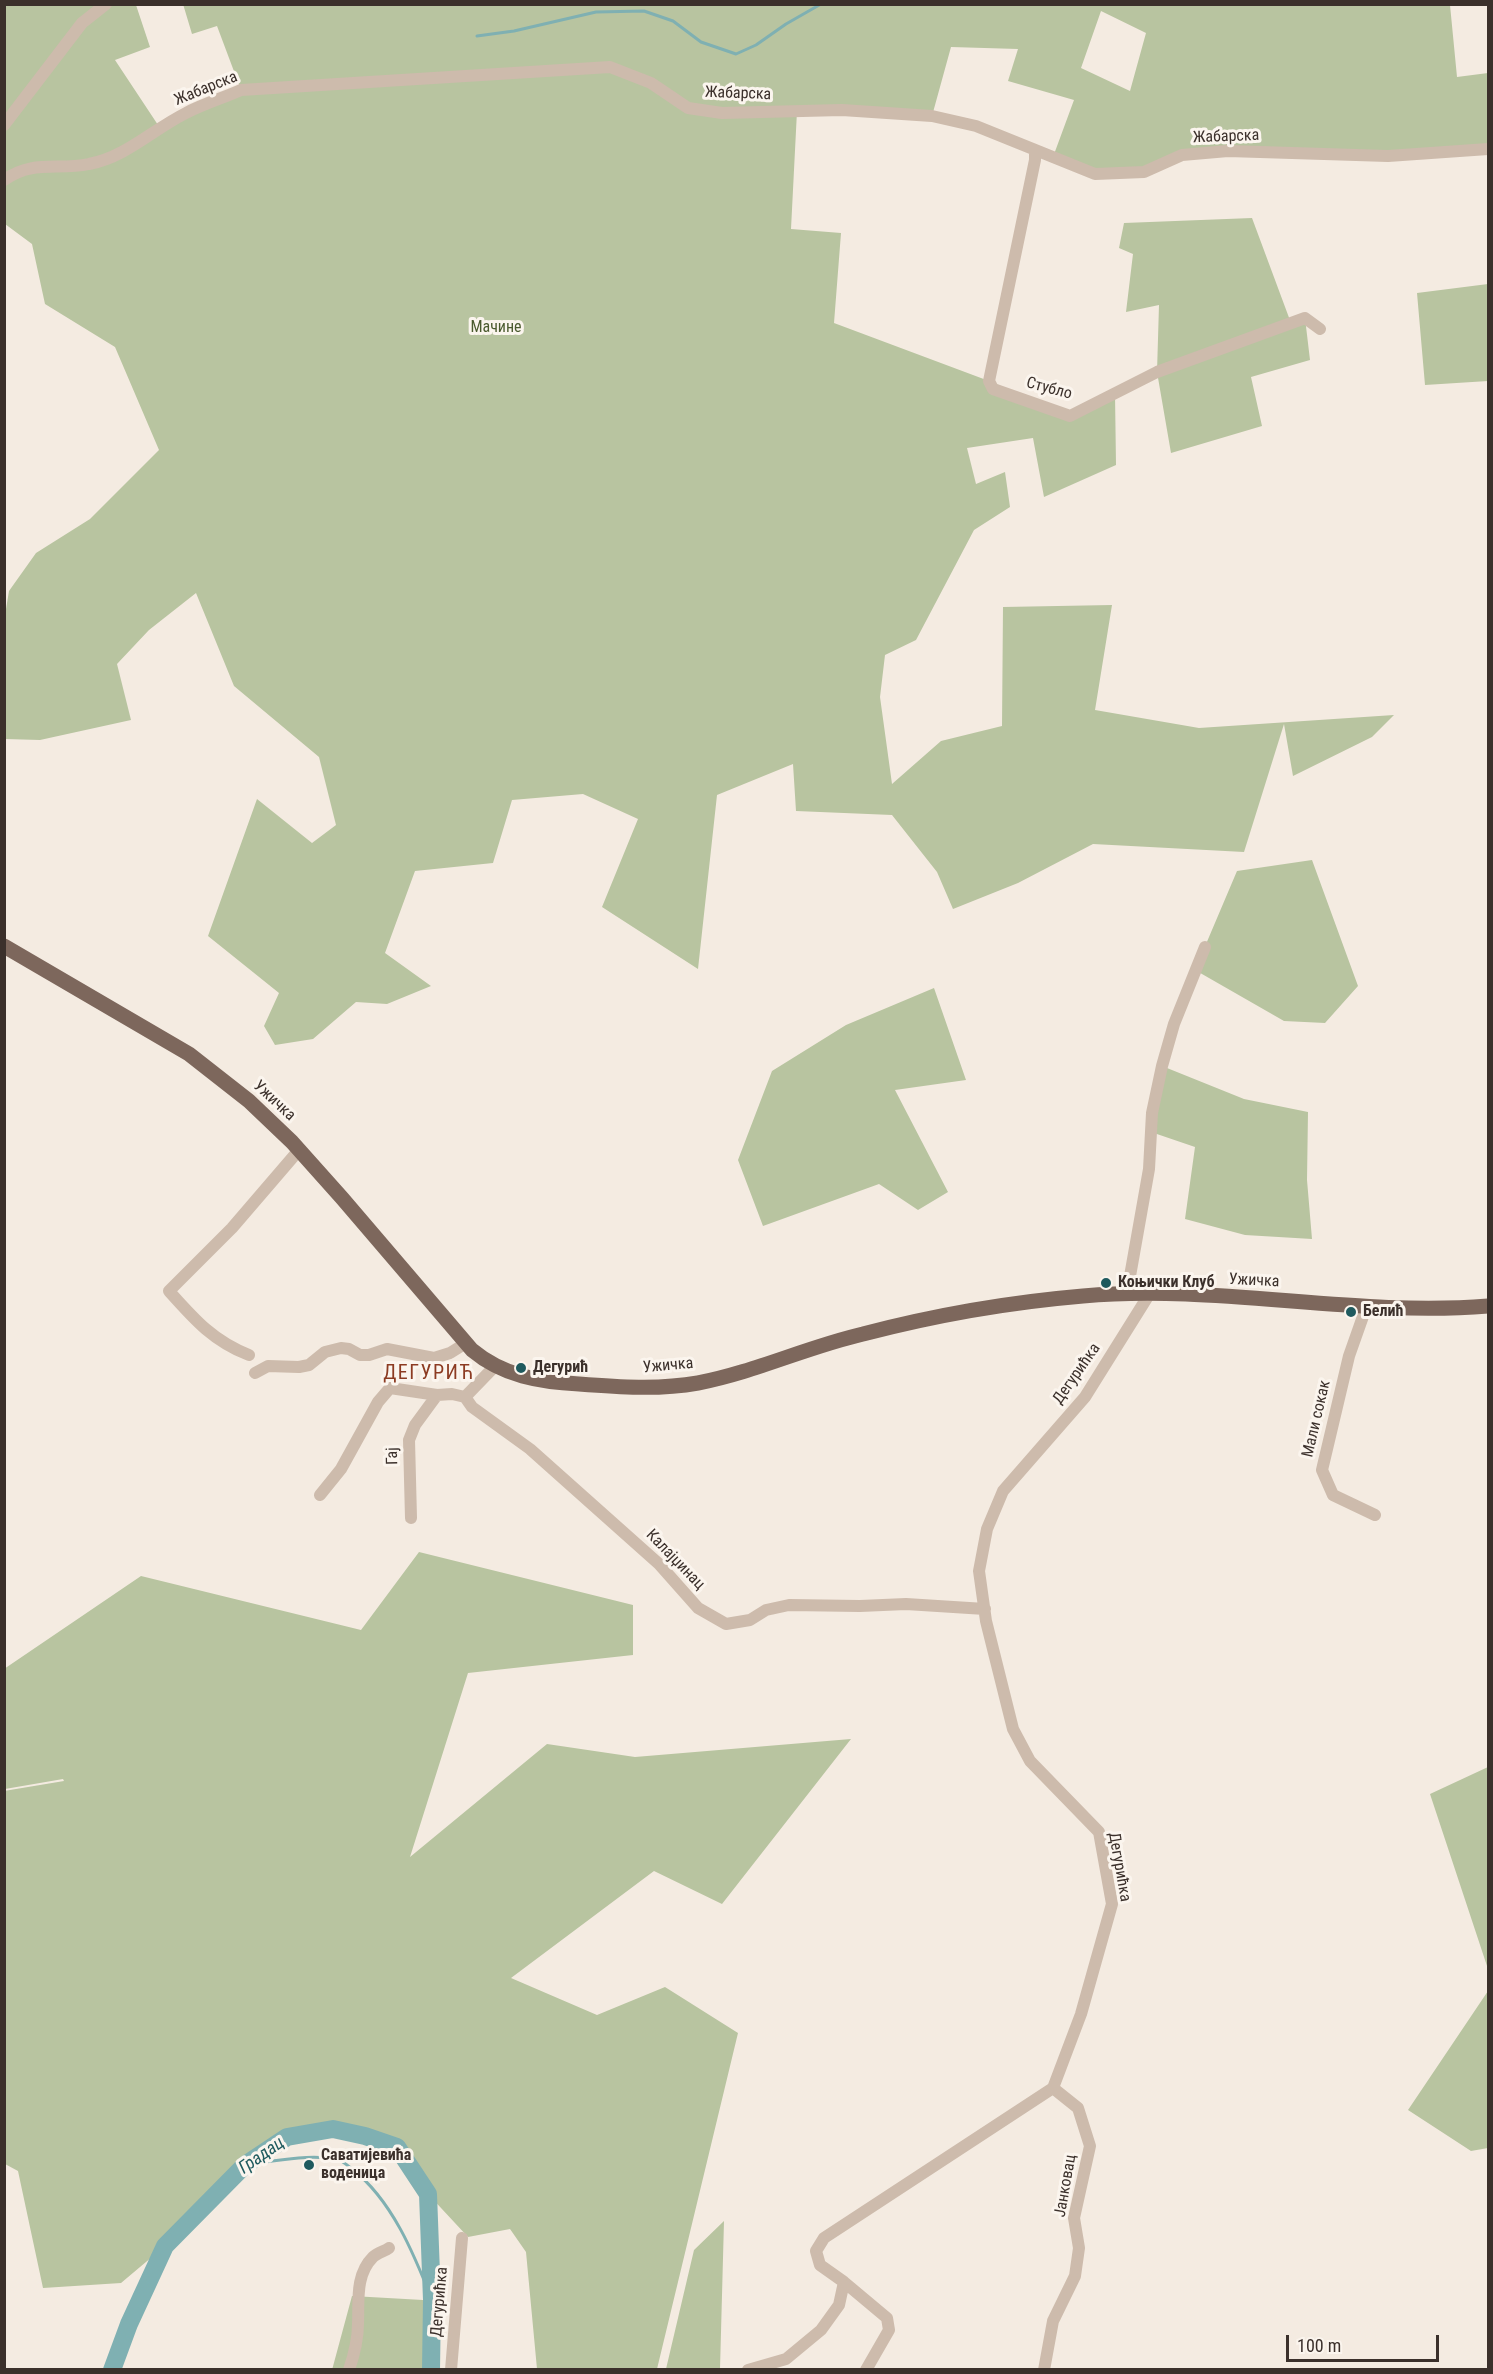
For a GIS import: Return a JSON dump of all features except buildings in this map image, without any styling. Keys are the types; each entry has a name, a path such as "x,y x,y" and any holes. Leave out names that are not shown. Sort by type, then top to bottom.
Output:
{"main road":[{"name":"Ужичка","path":"4,946 189,1053 242,1096 299,1150 466,1343 485,1360 522,1377 548,1382 636,1387 679,1385 724,1377 882,1329 1058,1299 1127,1293 1436,1308 1488,1306"}],"street":[{"path":"4,125 82,22 106,4"},
{"name":"Жабарска","path":"4,180 14,173 36,166 86,165 112,159 185,113 241,90 610,67 651,83 688,108 722,113 842,110 932,116 976,126 1095,174 1144,172 1182,155 1228,151 1388,156 1488,149"},
{"name":"Стубло","path":"1035,150 1035,160 989,381 993,389 1070,416 1157,372 1305,318 1320,329"},
{"path":"1127,1293 1149,1169 1152,1113 1162,1066 1174,1024 1205,947"},
{"path":"249,1355 210,1335 169,1291 232,1228 299,1150"},
{"name":"Дегурићка","path":"1053,2088 1081,2014 1112,1904 1099,1832 1030,1761 1013,1729 985,1609 979,1571 987,1529 1003,1491 1085,1397 1150,1293"},
{"name":"Мали сокак","path":"1367,1305 1349,1356 1322,1470 1333,1496 1375,1515"},
{"path":"255,1373 268,1366 309,1365 325,1352 341,1348 349,1349 360,1355 369,1355 387,1349 434,1358 450,1353 466,1343"},
{"path":"320,1495 341,1469 378,1402 390,1388 465,1397 495,1366"},
{"name":"Гај","path":"411,1518 409,1440 415,1425 437,1395"},
{"name":"Калајџинац","path":"465,1397 472,1407 530,1449 650,1556 698,1608 726,1624 750,1620 766,1610 789,1605 906,1604 985,1609"},
{"path":"866,2370 889,2330 887,2318 820,2265 816,2251 824,2238 1053,2088"},
{"name":"Јанковац","path":"1044,2370 1053,2320 1076,2276 1079,2247 1074,2218 1090,2146 1078,2108 1053,2088"},
{"name":"Дегурићка","path":"451,2370 462,2238"},
{"path":"349,2370 355,2352 358,2323 356,2302 362,2275 373,2256 390,2248"},
{"path":"748,2370 786,2359 821,2330 839,2305 844,2282"}],"green space":[{"name":"Мачине","path":"183,4 1450,5 1457,77 1488,73 1488,149 1182,155 1144,172 1095,174 1053,157 1074,100 1008,81 1018,49 951,47 932,116 797,111 791,229 841,233 834,323 989,381 1070,415 1115,394 1116,465 1044,497 1033,438 967,448 976,484 1005,472 1010,507 974,530 916,640 885,655 880,697 892,784 941,741 1002,726 1003,607 1112,605 1095,710 1199,728 1394,715 1372,737 1293,776 1284,724 1244,852 1093,844 1018,883 953,909 937,872 892,815 796,811 793,764 717,795 698,969 602,907 638,819 583,794 512,800 493,863 415,871 385,953 431,986 387,1004 356,1002 313,1039 275,1045 264,1026 279,993 208,936 257,799 312,843 336,825 319,757 234,686 196,593 149,630 117,664 131,720 40,740 5,739 4,621 9,591 36,553 90,519 159,450 115,347 45,304 32,244 5,224 5,5 136,5 150,47 115,60 160,128 241,90 217,26 192,34","holes":["1101,11 1146,33 1130,91 1081,68"]},
{"path":"1252,218 1291,323 1305,318 1310,360 1251,377 1262,426 1171,453 1157,372 1159,305 1126,312 1133,254 1119,248 1124,223"},
{"path":"1488,284 1488,381 1425,385 1417,293"},
{"path":"1312,860 1358,986 1325,1023 1284,1021 1195,970 1237,871"},
{"path":"934,988 966,1080 895,1090 948,1192 918,1210 879,1184 763,1226 738,1160 772,1071 846,1025"},
{"path":"1162,1066 1244,1099 1308,1112 1307,1180 1312,1239 1245,1235 1185,1219 1195,1147 1151,1132"},
{"path":"419,1552 633,1605 633,1655 468,1673 410,1857 547,1744 635,1757 851,1739 722,1904 654,1871 511,1978 597,2015 665,1987 738,2033 657,2369 537,2369 526,2252 510,2229 468,2237 428,2194 397,2147 365,2136 333,2129 287,2137 245,2165 165,2246 121,2283 43,2288 18,2171 5,2164 4,1791 64,1781 63,1779 5,1789 4,1669 141,1576 361,1630"},
{"path":"1488,1767 1488,1969 1430,1794"},
{"path":"1488,1991 1488,2148 1471,2151 1408,2110"},
{"path":"724,2221 720,2369 666,2369 694,2250"},
{"path":"352,2296 423,2300 424,2369 332,2370"}],"waterway":[{"path":"477,36 514,31 596,12 644,11 673,21 701,42 736,54 756,45 821,4"},
{"name":"Градац","path":"112,2370 129,2324 165,2246 245,2165 287,2137 333,2129 365,2136 397,2147 428,2194 432,2300 431,2370"},
{"path":"245,2165 314,2157 340,2160 366,2182 390,2212 418,2264 432,2300"}],"place":[{"name":"Коњички Клуб","path":"1106,1283"},
{"name":"Белић","path":"1351,1312"},
{"name":"Дегурић","path":"521,1368"},
{"name":"Саватијевића воденица","path":"309,2165"}],"district":[{"name":"ДЕГУРИЋ","path":"429,1374"}]}
